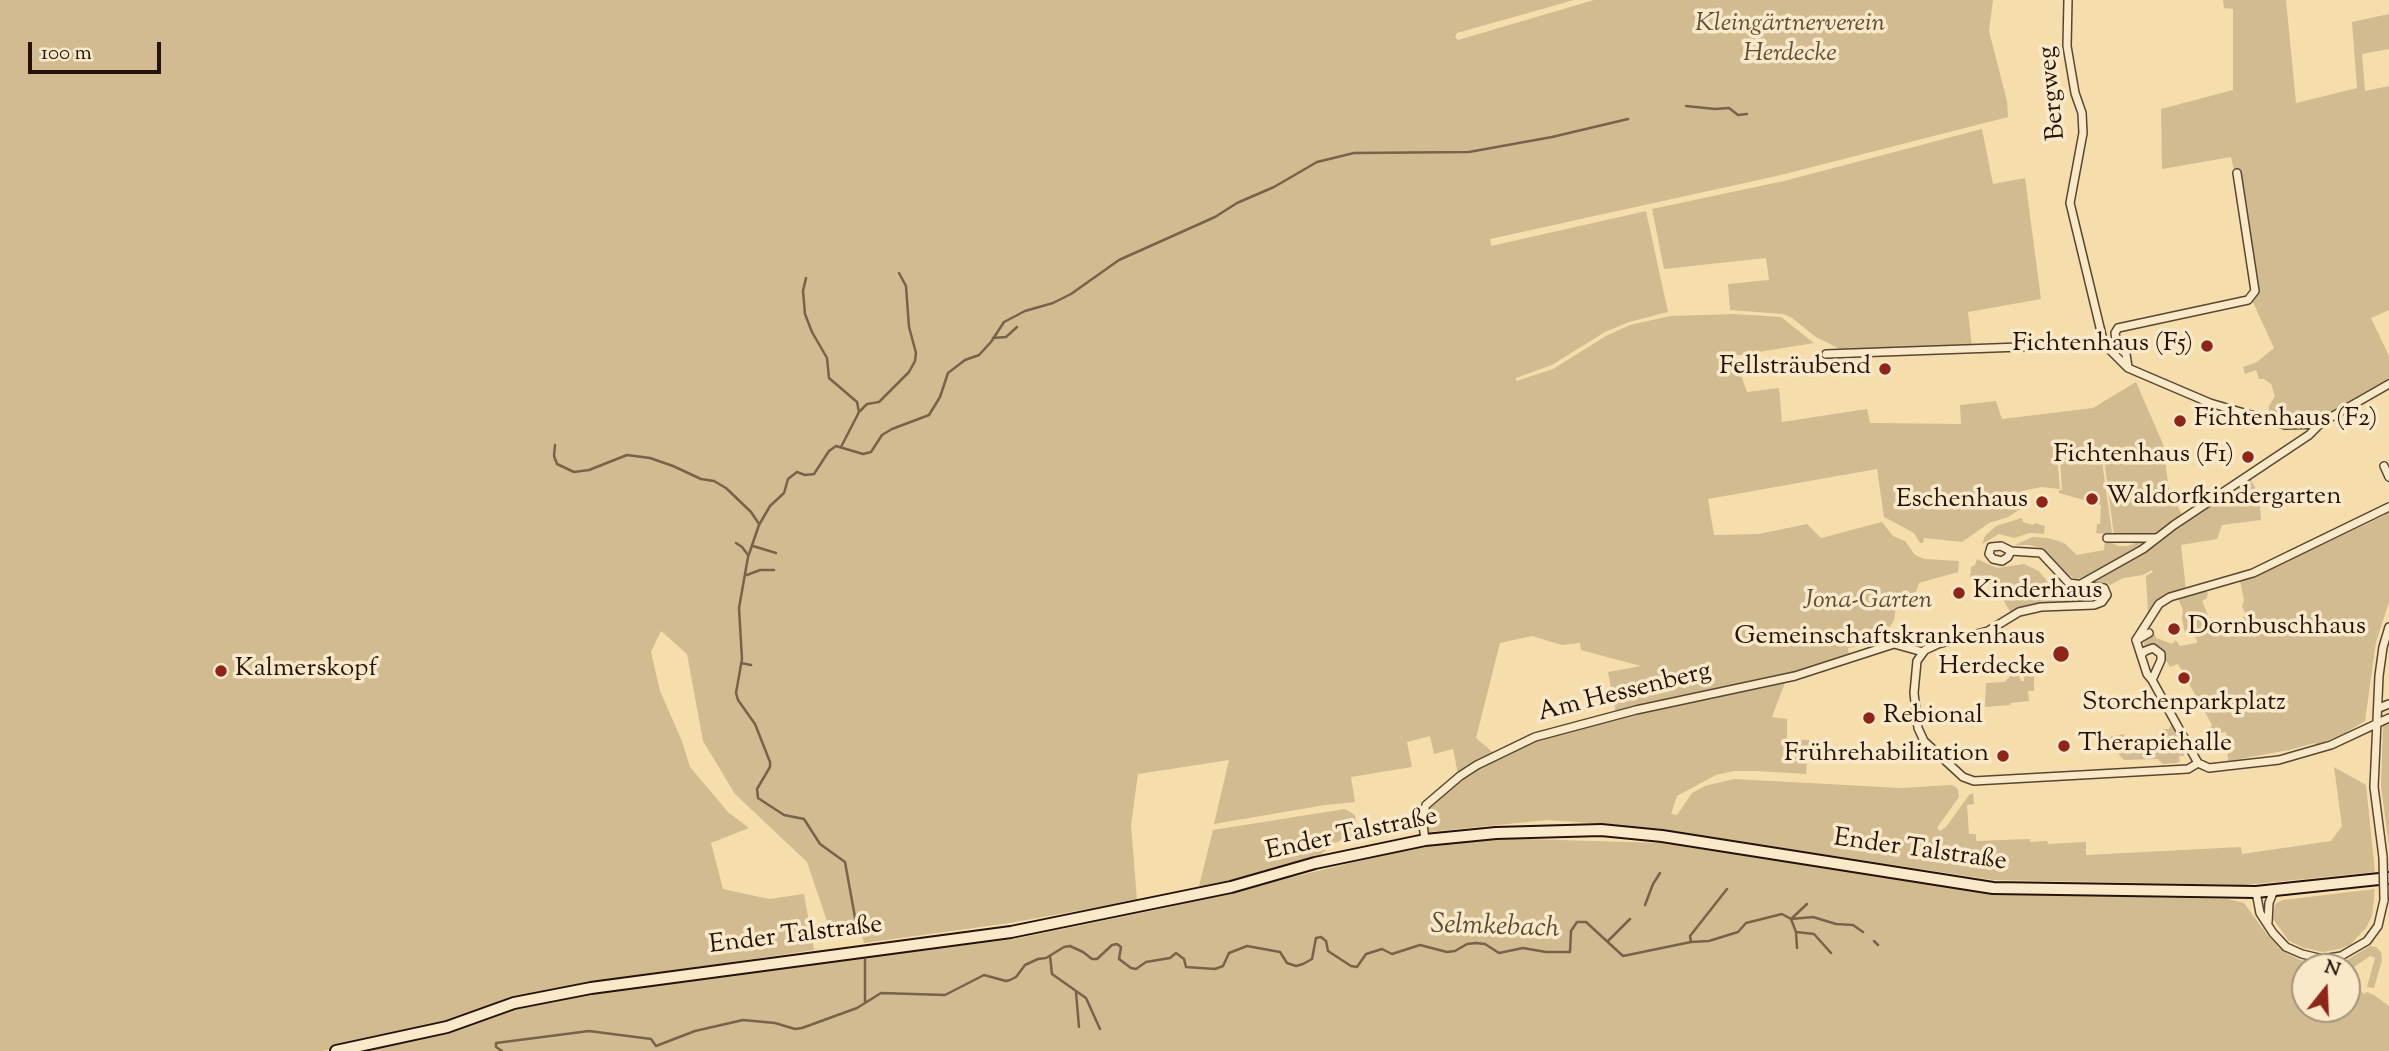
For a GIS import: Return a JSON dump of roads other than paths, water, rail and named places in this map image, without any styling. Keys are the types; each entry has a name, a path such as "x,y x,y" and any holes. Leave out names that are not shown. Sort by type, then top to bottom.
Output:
{"main road":[{"name":"Ender Talstraße","path":"336,1051 447,1027 501,1007 538,998 678,975 1011,933 1231,887 1315,863 1424,840 1547,830 1601,830 1662,836 1993,888 2256,892 2389,878"}],"street":[{"name":"Bergweg","path":"2068,0 2067,46 2084,133 2070,203 2104,344"},
{"path":"2128,368 2126,354 2117,346 2115,333 2118,328 2248,300 2255,291 2236,173"},
{"path":"1826,354 2104,344 2128,368 2210,403 2269,422 2298,426 2319,424"},
{"path":"2078,585 2143,549 2309,435 2319,424 2389,384"},
{"path":"2384,466 2389,477"},
{"path":"2136,640 2159,604 2170,597 2253,573 2389,507"},
{"path":"2107,538 2157,538"},
{"path":"2011,551 2041,553 2067,581 2104,588 2107,594 2102,602 2094,605 2041,607 2019,612 1988,631 1930,647 1923,652 1915,670 1914,693 1918,727 1929,746 1963,777 1974,781 2188,769 2198,763"},
{"path":"2256,892 2260,913 2273,933 2286,947 2302,954 2323,959 2341,956 2367,941 2378,926 2385,900 2383,857 2374,787 2383,647 2389,626"},
{"path":"2136,640 2149,633"},
{"path":"2136,640 2147,674 2153,676 2198,763 2209,768 2278,760 2331,745 2389,718"},
{"name":"Am Hessenberg","path":"1424,840 1422,817 1426,805 1468,771 1535,737 1636,709 1796,676 1895,644 1923,652"},
{"path":"2142,654 2149,648 2159,651 2161,660 2153,676"},
{"path":"2379,708 2389,704"},
{"path":"2268,923 2269,903 2274,890"}],"waterway":[{"path":"1686,106 1729,108 1738,115 1747,114"},
{"path":"858,934 845,862 820,844 804,819 784,815 758,798 757,789 770,767 770,762 755,724 736,693 742,659 739,608 748,557 759,525 770,506 784,493 788,479 797,472 814,474 829,451 836,446 863,454 871,452 882,435 929,415 940,397 948,373 965,360 979,355 1004,322 1071,294 1119,260 1215,217 1317,162 1354,153 1469,152 1552,137 1628,119"},
{"path":"860,411 867,404 879,402 909,372 915,361 906,286 899,273"},
{"path":"806,278 803,291 805,314 827,358 829,378 857,402 859,412 841,447"},
{"path":"993,338 1006,337 1017,327"},
{"path":"555,445 554,456 557,464 574,472 589,470 627,455 650,458 701,479 714,481 726,488 751,512 759,524"},
{"path":"736,543 748,555"},
{"path":"753,546 776,553"},
{"path":"747,575 760,570 774,570"},
{"path":"741,663 751,665"},
{"path":"1645,905 1660,873"},
{"path":"1691,942 1690,936 1727,889"},
{"path":"1807,904 1791,919 1796,932 1814,934 1831,953"},
{"name":"Selmkebach","path":"502,1051 496,1047 496,1043 589,1031 651,1039 656,1046 695,1031 743,1020 802,1028 857,1008 881,993 945,995 984,975 1010,980 1016,977 1025,965 1070,946 1092,959 1097,959 1112,945 1117,944 1121,947 1119,959 1136,969 1146,962 1170,958 1176,953 1184,959 1186,967 1215,969 1223,966 1229,953 1247,946 1280,952 1287,963 1296,966 1303,964 1312,959 1316,938 1321,937 1326,941 1328,951 1357,967 1366,954 1382,949 1392,954 1420,945 1447,952 1476,943 1485,944 1499,953 1523,948 1570,952 1571,931 1577,922 1586,922 1623,956 1691,942 1709,941 1738,932 1746,923 1782,914 1791,919 1813,917 1836,924 1853,925 1863,932"},
{"path":"1608,941 1630,919"},
{"path":"1796,932 1797,948"},
{"name":"Selmkebach","path":"1874,941 1878,945"},
{"path":"1050,956 1052,974 1086,998 1100,1029"},
{"path":"865,960 865,1002"},
{"path":"1076,992 1079,1027"}],"place":[{"name":"Fichtenhaus (F5)","path":"2207,346"},
{"name":"Fellsträubend","path":"1885,369"},
{"name":"Fichtenhaus (F2)","path":"2180,421"},
{"name":"Fichtenhaus (F1)","path":"2248,457"},
{"name":"Waldorfkindergarten","path":"2092,499"},
{"name":"Eschenhaus","path":"2042,502"},
{"name":"Kinderhaus","path":"1959,593"},
{"name":"Dornbuschhaus","path":"2174,629"},
{"name":"Gemeinschaftskrankenhaus Herdecke","path":"2061,654"},
{"name":"Kalmerskopf","path":"221,671"},
{"name":"Storchenparkplatz","path":"2184,678"},
{"name":"Rebional","path":"1869,718"},
{"name":"Therapiehalle","path":"2064,746"},
{"name":"Frührehabilitation","path":"2003,756"}],"park label":[{"name":"Kleingärtnerverein Herdecke","path":"1790,41"},
{"name":"Jona-Garten","path":"1868,603"}]}
